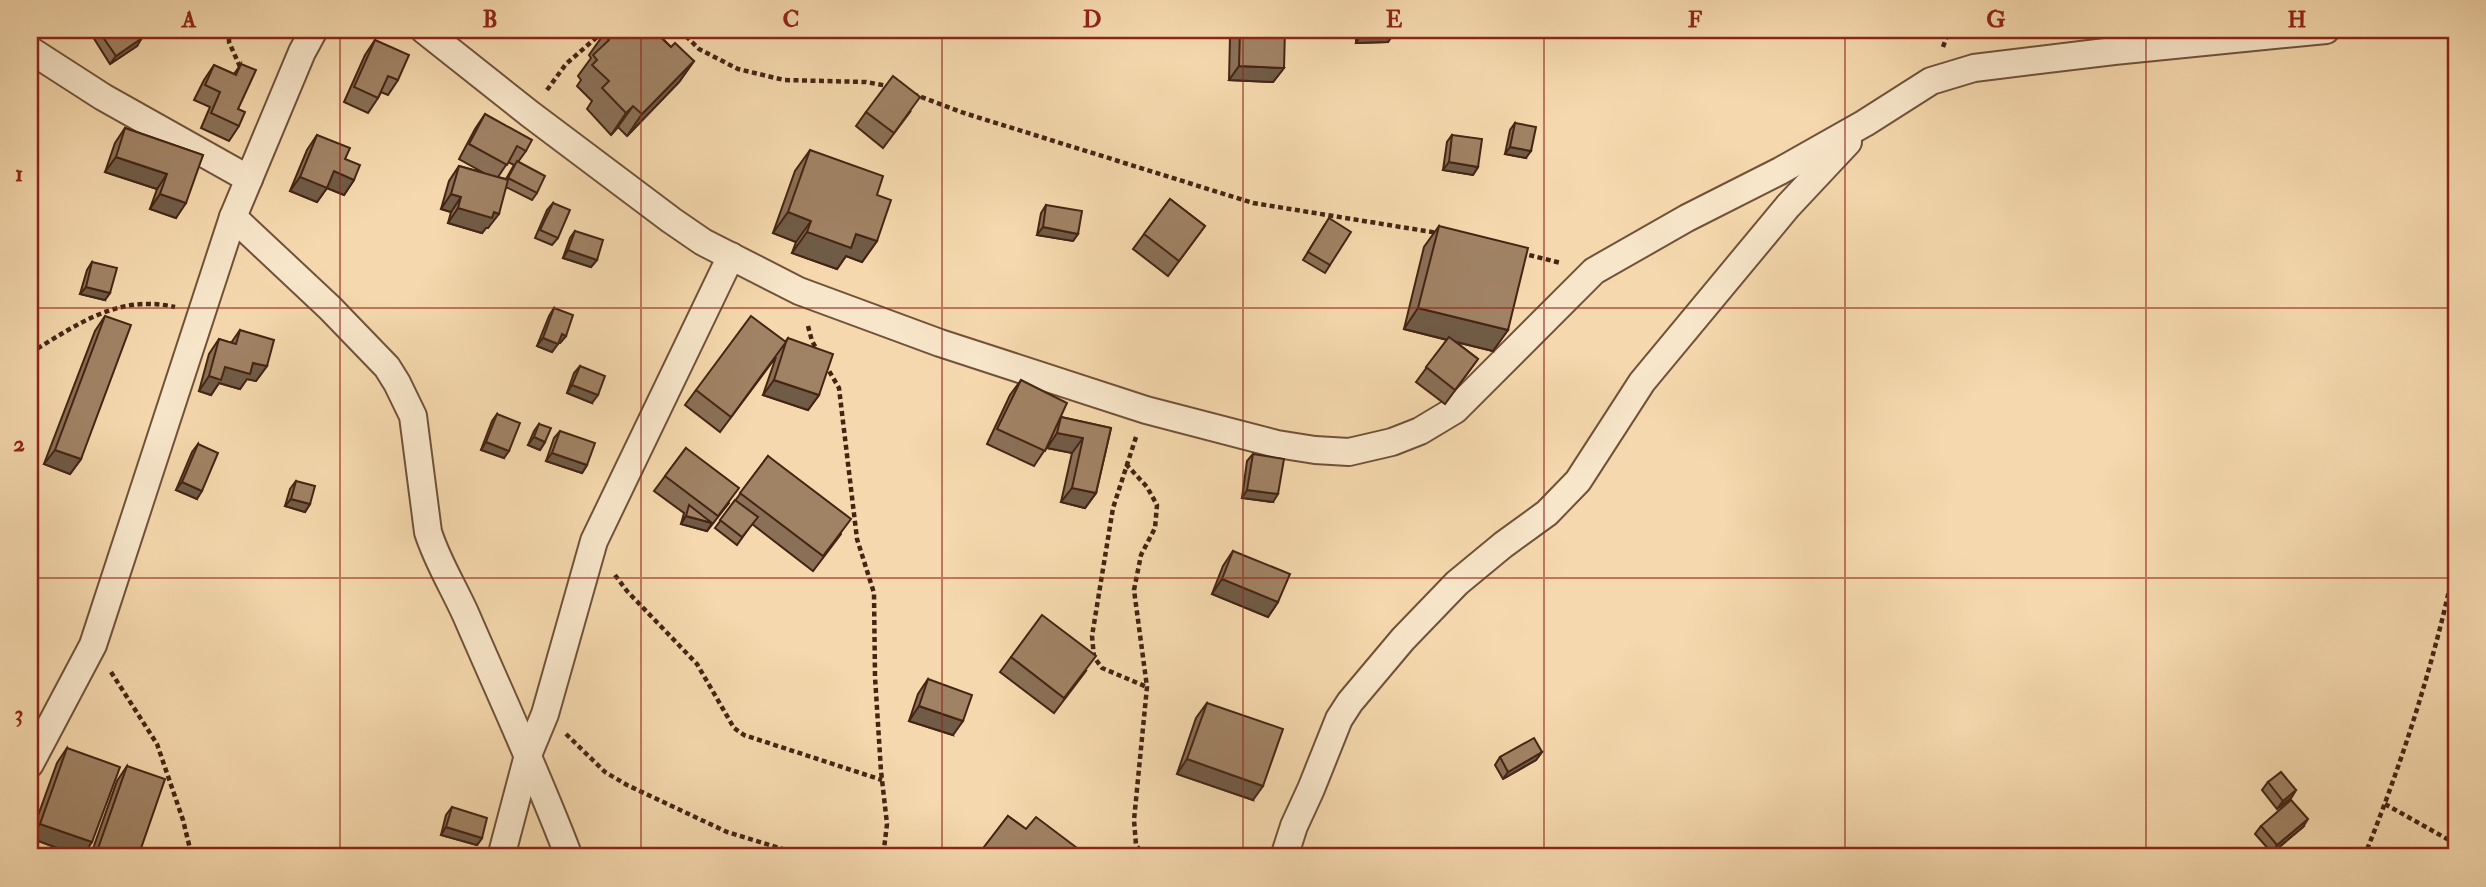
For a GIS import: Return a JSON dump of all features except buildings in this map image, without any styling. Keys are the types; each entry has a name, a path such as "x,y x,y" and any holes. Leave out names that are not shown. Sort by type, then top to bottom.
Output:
{"street":[{"path":"30,764 93,645 233,217 302,52 314,30"},
{"path":"424,30 671,220 703,242 799,291 940,343 1146,410 1277,444 1349,452 1392,442 1420,431 1455,410 1594,271 1866,123 1931,81 1966,69 2326,30"},
{"path":"30,50 103,97 249,179"},
{"path":"1284,857 1287,842 1339,719 1356,694 1403,639 1457,583 1547,513 1578,481 1642,382 1788,206 1866,123"},
{"path":"233,217 330,308 387,368 405,396 413,416 432,545 528,755 569,857"},
{"path":"501,857 528,755 545,714 594,541 731,256"}],"path":[{"path":"229,30 229,42 237,64 246,74"},
{"path":"530,114 566,64 605,30"},
{"path":"680,30 699,49 738,69 784,80 866,82 900,89 964,113 1253,203 1441,233"},
{"path":"1518,252 1594,271"},
{"path":"799,291 812,341 839,388 857,539 874,593 875,677 887,824 883,857"},
{"path":"30,353 96,315 128,304 168,305 203,313"},
{"path":"1146,410 1126,464 1111,520 1092,636 1094,657 1102,668 1147,687"},
{"path":"1126,464 1147,487 1157,505 1155,528 1141,555 1134,590 1147,687 1134,820 1136,845 1145,857"},
{"path":"594,541 627,591 697,664 734,728 744,735 882,780"},
{"path":"2364,857 2385,804 2443,624 2456,559"},
{"path":"93,645 157,744 183,820 192,857"},
{"path":"545,714 605,772 627,785 727,832 809,857"},
{"path":"2385,804 2456,844"}]}
